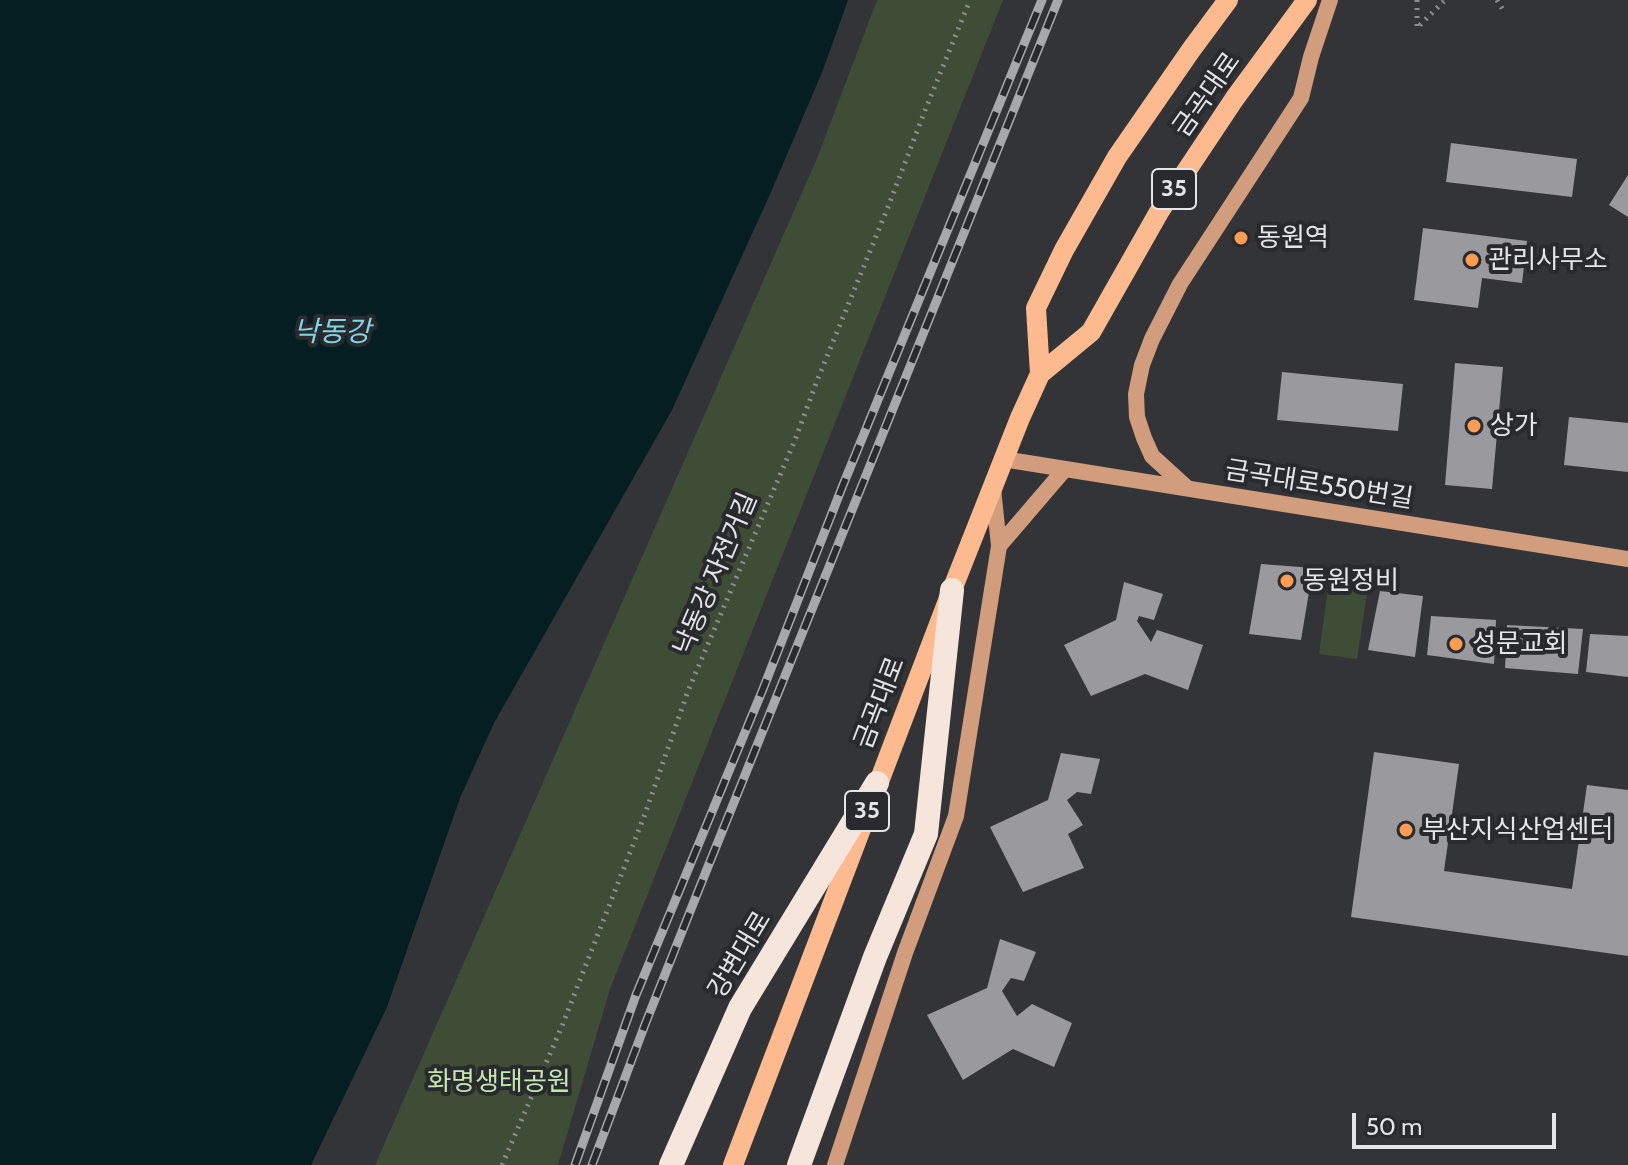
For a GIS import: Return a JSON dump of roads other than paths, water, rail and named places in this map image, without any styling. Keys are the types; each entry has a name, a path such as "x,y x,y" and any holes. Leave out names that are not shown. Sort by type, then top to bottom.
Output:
{"highway":[{"path":"799,1165 875,957 926,834 952,590"},
{"name":"강변대로","path":"671,1165 740,1008 877,783"}],"main road":[{"name":"금곡대로","path":"733,1165 877,783 1003,459 1040,374 1036,308 1064,250 1117,157 1228,0"},
{"name":"금곡대로","path":"1040,374 1091,332 1159,212 1235,98 1307,0"}],"street":[{"path":"1188,489 1152,456 1144,438 1137,417 1136,394 1142,365 1180,284 1301,98 1330,0"},
{"name":"금곡대로550번길","path":"1003,459 1628,559"},
{"path":"999,546 1065,469"},
{"name":"금곡대로","path":"835,1165 905,953 956,816 999,546 993,485"}],"water":[{"name":"낙동강","path":"0,0 848,0 823,70 771,192 672,410 494,723 460,798 387,1007 311,1165 0,1165"}],"railway":[{"path":"575,1165 636,995 1042,0"},
{"path":"592,1165 705,874 1058,0"}],"place":[{"name":"동원역","path":"1241,238"},
{"name":"관리사무소","path":"1472,260"},
{"name":"상가","path":"1474,426"},
{"name":"동원정비","path":"1287,581"},
{"name":"성문교회","path":"1456,644"},
{"name":"부산지식산업센터","path":"1406,830"}],"park label":[{"name":"화명생태공원","path":"499,1082"}]}
